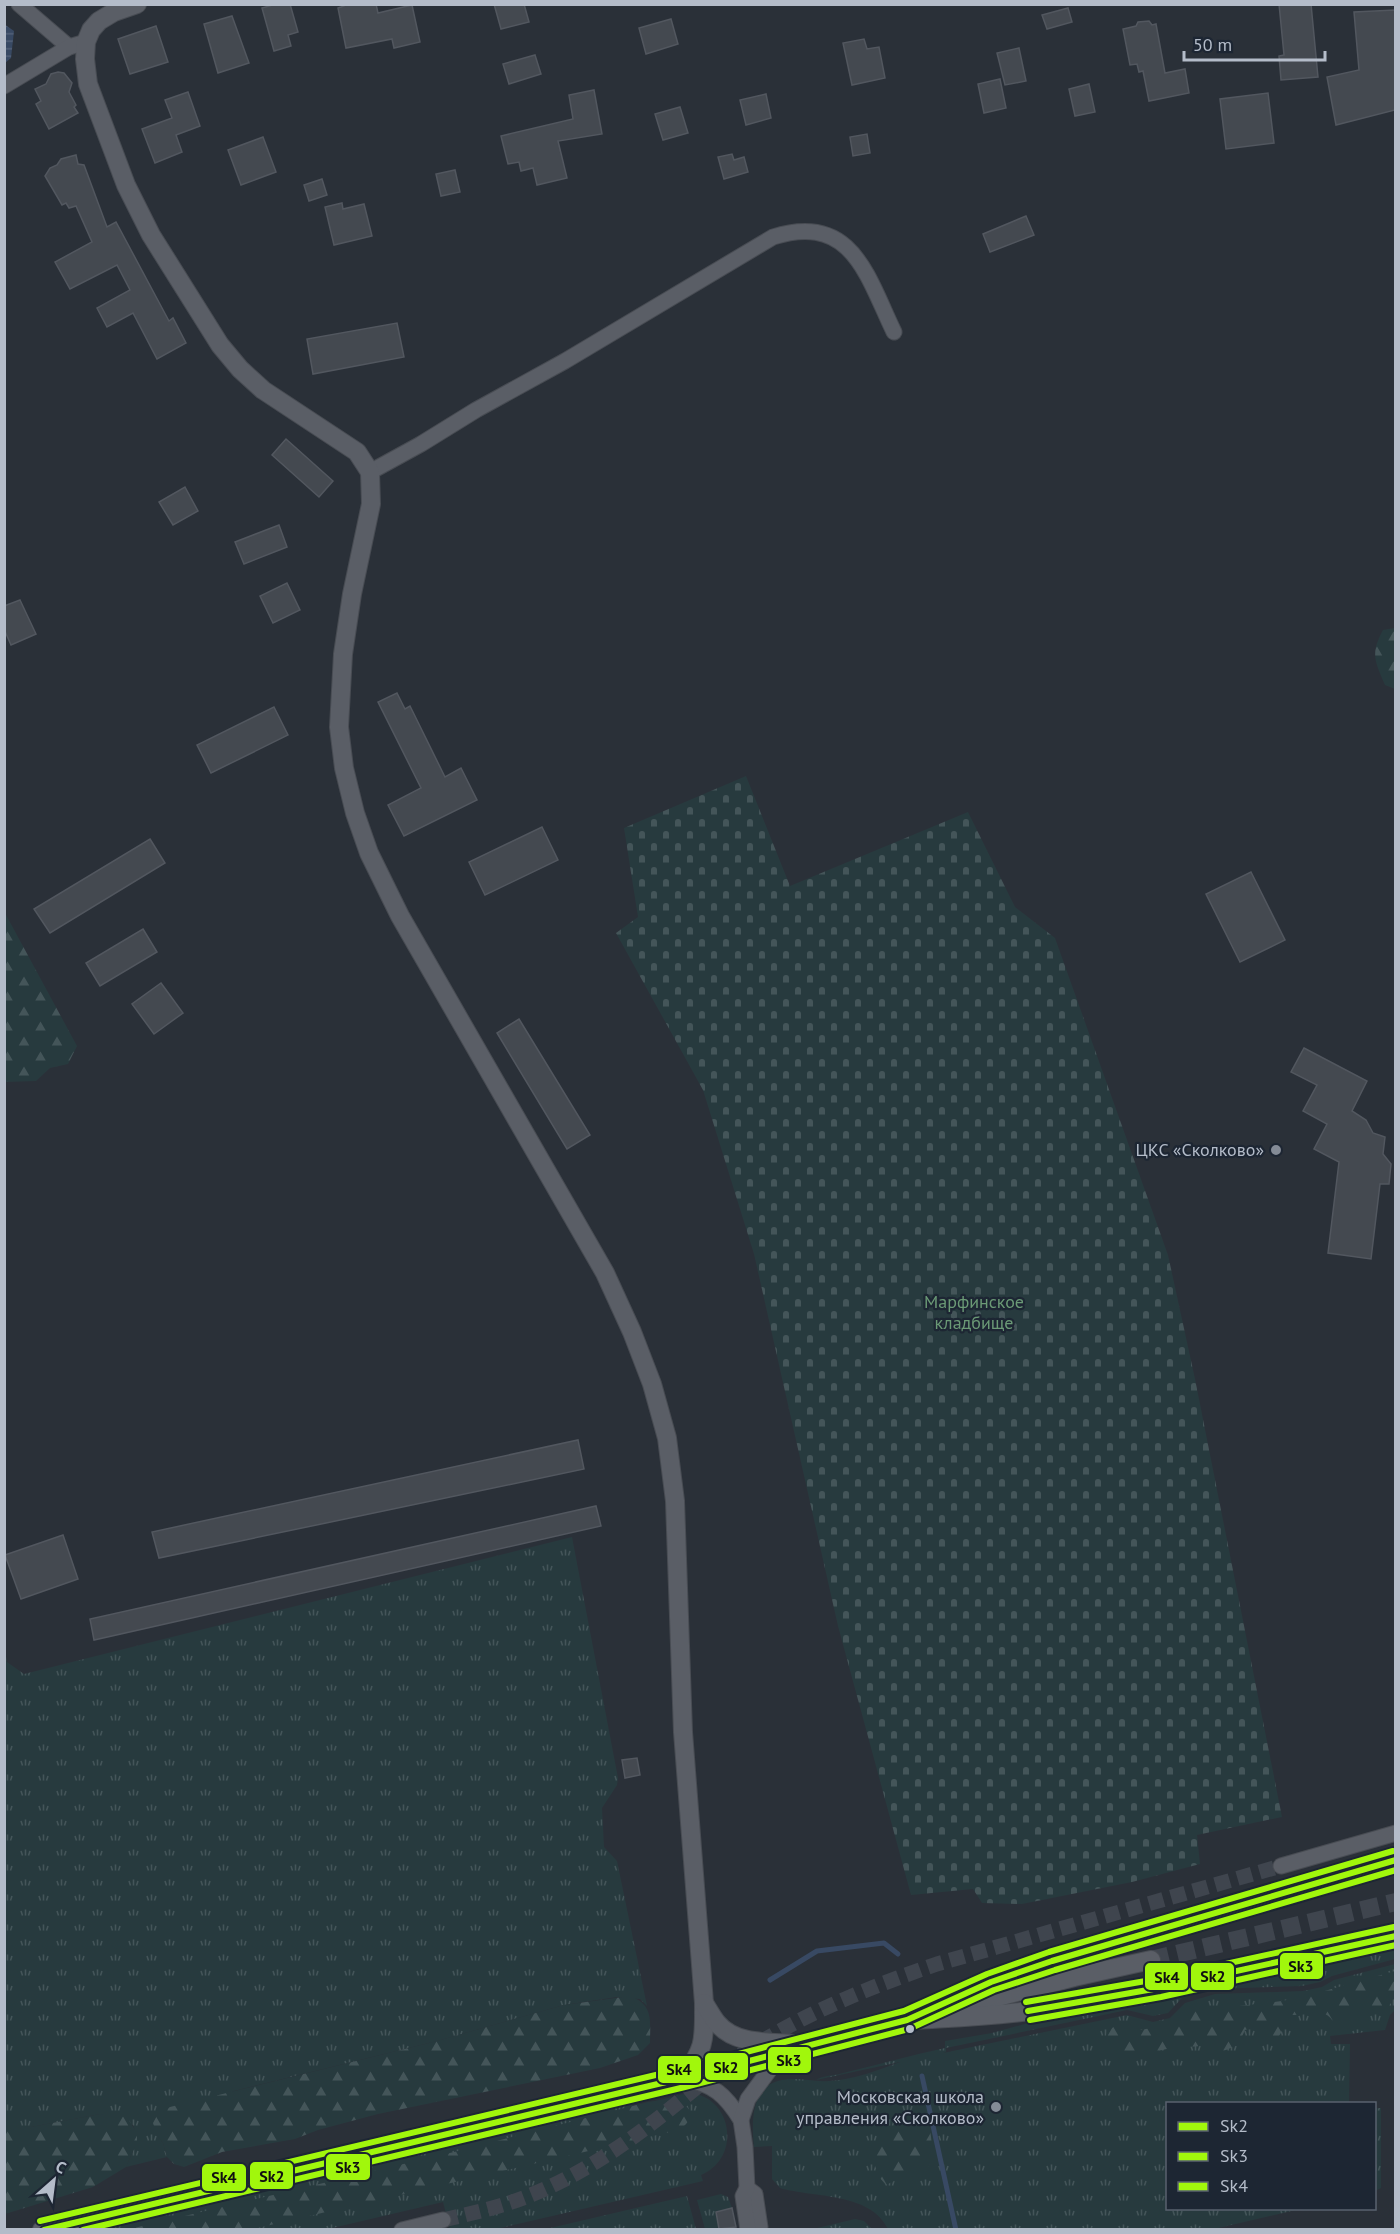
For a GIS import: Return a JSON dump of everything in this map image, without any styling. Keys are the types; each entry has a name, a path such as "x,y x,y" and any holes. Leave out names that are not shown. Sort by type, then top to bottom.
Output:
{"street":[{"path":"19,4 78,44 85,59 88,84 126,185 151,235 220,345 240,369 263,390 357,452 370,472 370,504 343,654 339,727 344,768 355,813 369,853 400,916 605,1273 632,1332 652,1384 667,1438 675,1501 683,1732 704,2002 704,2037 701,2048 697,2059 683,2078"},
{"path":"4,86 78,44 99,21 114,12 137,4"},
{"path":"370,472 564,361 773,237 788,232 806,231 825,235 845,245 860,260 894,332"},
{"path":"1281,1866 1395,1833"},
{"path":"907,2020 991,1982 1052,1961 1395,1860"},
{"path":"907,2020 1000,2015 1053,2008 1159,1988 1395,1936"},
{"path":"42,2229 683,2078 1074,1977 1151,1960"},
{"path":"704,2002 718,2025 734,2036 751,2041 811,2045"},
{"path":"741,2120 748,2099 782,2053"},
{"path":"683,2078 714,2088 726,2098 741,2120 747,2188 743,2196 748,2229"},
{"path":"747,2188 755,2194 760,2227 758,2229"},
{"path":"402,2229 443,2220"}],"green space":[{"path":"1396,628 1395,689 1385,685 1375,652 1383,630"},
{"name":"Марфинское кладбище","path":"746,776 790,886 968,812 1015,907 1055,938 1168,1255 1195,1379 1282,1817 1197,1835 1200,1864 1132,1882 1022,1904 982,1903 973,1889 911,1895 838,1626 754,1254 703,1090 616,933 638,917 624,828"},
{"path":"5,913 77,1046 68,1064 50,1068 36,1081 5,1082"},
{"path":"572,1537 618,1778 617,1785 602,1808 604,1847 617,1861 647,2006 640,1999 617,1997 564,2005 437,2041 234,2091 157,2135 163,2143 167,2157 126,2167 136,2141 133,2125 100,2114 31,2127 5,2127 4,1646 7,1662 24,1674"},
{"name":"Московская школа управления «Сколково»","path":"1395,1946 1395,1959 1332,1976 1320,1982 1302,1986 1214,1989 1182,1998 1168,2013 1153,2016 1127,2010 946,2048 946,2052 943,2053 1127,2015 1153,2022 1170,2018 1185,2003 1215,1994 1303,1991 1322,1987 1334,1980 1395,1964 1395,2010 1390,2015 1385,2030 1330,2036 1331,2044 1350,2044 1349,2102 1166,2102 1166,2210 1296,2210 1210,2230 888,2229 880,2217 855,2202 780,2188 772,2179 772,2146 754,2147 753,2124 756,2102 768,2085 778,2081 792,2079 824,2081 847,2079 900,2062 816,2080 945,2048 945,2041 992,2033 1054,2016 1160,1998"},
{"path":"1395,1971 1396,1983 1393,1999 1382,2013 1364,2007 1355,2019 1340,2025 1322,2013 1292,2015 1285,2023 1280,2035 1272,2040 1265,2041 1260,2032 1251,2028 1245,2030 1238,2045 1221,2052 1202,2046 1171,2048 1122,2059 1111,2052 1106,2041 1107,2032 1117,2024 1140,2030 1146,2029 1179,2020 1195,2011 1282,2001"},
{"path":"630,1996 647,2009 650,2021 650,2043 638,2055 600,2068 378,2114 318,2130 295,2139 222,2152 184,2167 174,2164 167,2157 153,2123 158,2114 170,2107 437,2041 564,2005"},
{"path":"687,2093 702,2096 714,2104 727,2128 727,2141 723,2155 714,2166 701,2175 703,2181 496,2229 450,2229 443,2202 328,2229 90,2230 631,2100 633,2107"},
{"path":"679,2097 691,2112 689,2120 685,2125 670,2132 253,2229 130,2229 454,2152 648,2102"},
{"path":"921,2106 925,2108 931,2137 932,2153 929,2165 917,2174 913,2172 907,2178 900,2178 886,2185 880,2178 871,2156 898,2120"},
{"path":"1376,2108 1381,2108 1381,2188 1376,2190"},
{"path":"100,2114 127,2117 137,2133 137,2142 126,2167 93,2187 5,2214 5,2127 31,2127"},
{"path":"721,2194 728,2197 732,2208 716,2212 719,2229 705,2229 697,2200"},
{"path":"687,2196 696,2229 546,2229"},
{"path":"855,2219 864,2221 872,2229 813,2229"}],"water":[{"path":"4,24 14,31 11,58 5,63"}],"building":[{"path":"276,4 290,4 298,32 288,35 291,46 274,51 262,8"},
{"path":"344,4 376,4 378,13 412,5 420,42 394,48 392,39 346,48 338,8"},
{"path":"494,4 524,4 529,22 501,29"},
{"path":"1279,4 1311,4 1318,77 1281,80 1279,56 1284,55"},
{"path":"1068,8 1072,22 1047,29 1042,15"},
{"path":"1395,10 1395,110 1336,125 1327,77 1359,70 1354,12"},
{"path":"232,16 249,63 218,73 204,24"},
{"path":"671,19 678,44 646,54 639,28"},
{"path":"1149,21 1152,25 1156,24 1165,73 1185,69 1189,93 1149,101 1143,71 1139,72 1137,64 1130,65 1123,29 1136,26 1138,22"},
{"path":"156,26 168,62 130,74 118,39"},
{"path":"864,39 867,49 879,47 885,78 852,85 843,43"},
{"path":"1019,48 1026,81 1005,85 997,53"},
{"path":"535,55 541,74 509,84 503,64"},
{"path":"64,73 72,83 69,92 78,113 49,129 36,104 41,101 35,89 46,84 51,74"},
{"path":"1000,79 1006,108 984,113 978,84"},
{"path":"1089,84 1095,112 1075,116 1069,89"},
{"path":"594,90 602,134 558,141 567,178 537,185 533,168 521,171 519,162 508,164 501,136 573,119 569,95"},
{"path":"188,92 200,126 176,135 182,152 155,163 142,129 172,118 165,100"},
{"path":"1268,93 1274,143 1226,149 1220,99"},
{"path":"766,94 771,118 746,125 740,100"},
{"path":"680,107 688,133 663,140 655,114"},
{"path":"867,134 870,153 853,156 850,137"},
{"path":"263,137 276,172 241,185 228,150"},
{"path":"732,154 734,160 744,157 748,172 724,179 718,157"},
{"path":"76,155 78,164 84,165 107,227 116,222 169,321 173,318 186,343 157,359 133,313 107,327 97,308 130,290 117,265 70,289 55,262 92,242 76,206 69,208 66,203 62,205 45,176 50,168 57,165 61,159"},
{"path":"455,170 460,192 441,196 436,174"},
{"path":"322,179 327,195 309,201 304,185"},
{"path":"342,203 343,209 364,204 372,236 334,245 325,207"},
{"path":"1026,216 1034,235 990,252 983,234"},
{"path":"397,323 404,357 313,374 307,339"},
{"path":"286,439 333,481 319,497 272,455"},
{"path":"185,487 198,511 173,525 159,502"},
{"path":"279,525 287,547 244,564 235,542"},
{"path":"287,583 300,610 273,623 260,596"},
{"path":"20,600 36,634 11,645 4,629 4,606"},
{"path":"397,693 405,709 410,706 445,777 461,768 477,800 404,836 388,805 421,788 378,702"},
{"path":"274,707 288,735 211,773 197,745"},
{"path":"542,827 558,860 485,895 469,862"},
{"path":"150,839 165,863 50,933 34,909"},
{"path":"1251,872 1285,940 1240,962 1206,894"},
{"path":"143,929 157,952 100,986 86,963"},
{"path":"161,983 183,1013 154,1034 132,1004"},
{"path":"519,1019 590,1135 567,1149 497,1033"},
{"path":"1304,1048 1367,1081 1352,1111 1366,1120 1373,1133 1385,1137 1383,1154 1391,1164 1389,1184 1380,1184 1371,1259 1328,1253 1339,1162 1314,1149 1327,1124 1303,1111 1317,1085 1291,1072"},
{"path":"578,1440 584,1469 159,1558 152,1532"},
{"path":"596,1506 601,1526 94,1640 90,1619"},
{"path":"63,1535 78,1579 21,1599 5,1555"},
{"path":"637,1758 640,1775 625,1778 622,1760"},
{"path":"732,2208 736,2227 719,2229 716,2212"}],"waterway":[{"path":"770,1980 817,1951 884,1943 898,1954"},
{"path":"922,2076 956,2230"}],"tunnel":[{"path":"443,2220 509,2203 566,2179 619,2147 716,2072 762,2041 810,2015 860,1993 937,1964 1281,1866"},
{"path":"1151,1960 1396,1902"}],"transit line":[{"name":"Sk4","path":"40,2221 681,2069 904,2011 987,1974 1049,1952 1393,1851"},
{"name":"Sk2","path":"44,2230 683,2078 907,2020 991,1982 1052,1961 1396,1860"},
{"name":"Sk3","path":"83,2230 685,2087 909,2029 994,1990 1055,1970 1396,1870"},
{"name":"Sk4","path":"1026,2002 1157,1979 1394,1927"},
{"name":"Sk2","path":"1028,2011 1159,1988 1396,1936"},
{"name":"Sk3","path":"1030,2020 1161,1997 1396,1945"}],"place":[{"name":"ЦКС «Сколково»","path":"1276,1150"},
{"name":"Московская школа управления «Сколково»","path":"996,2107"}]}
